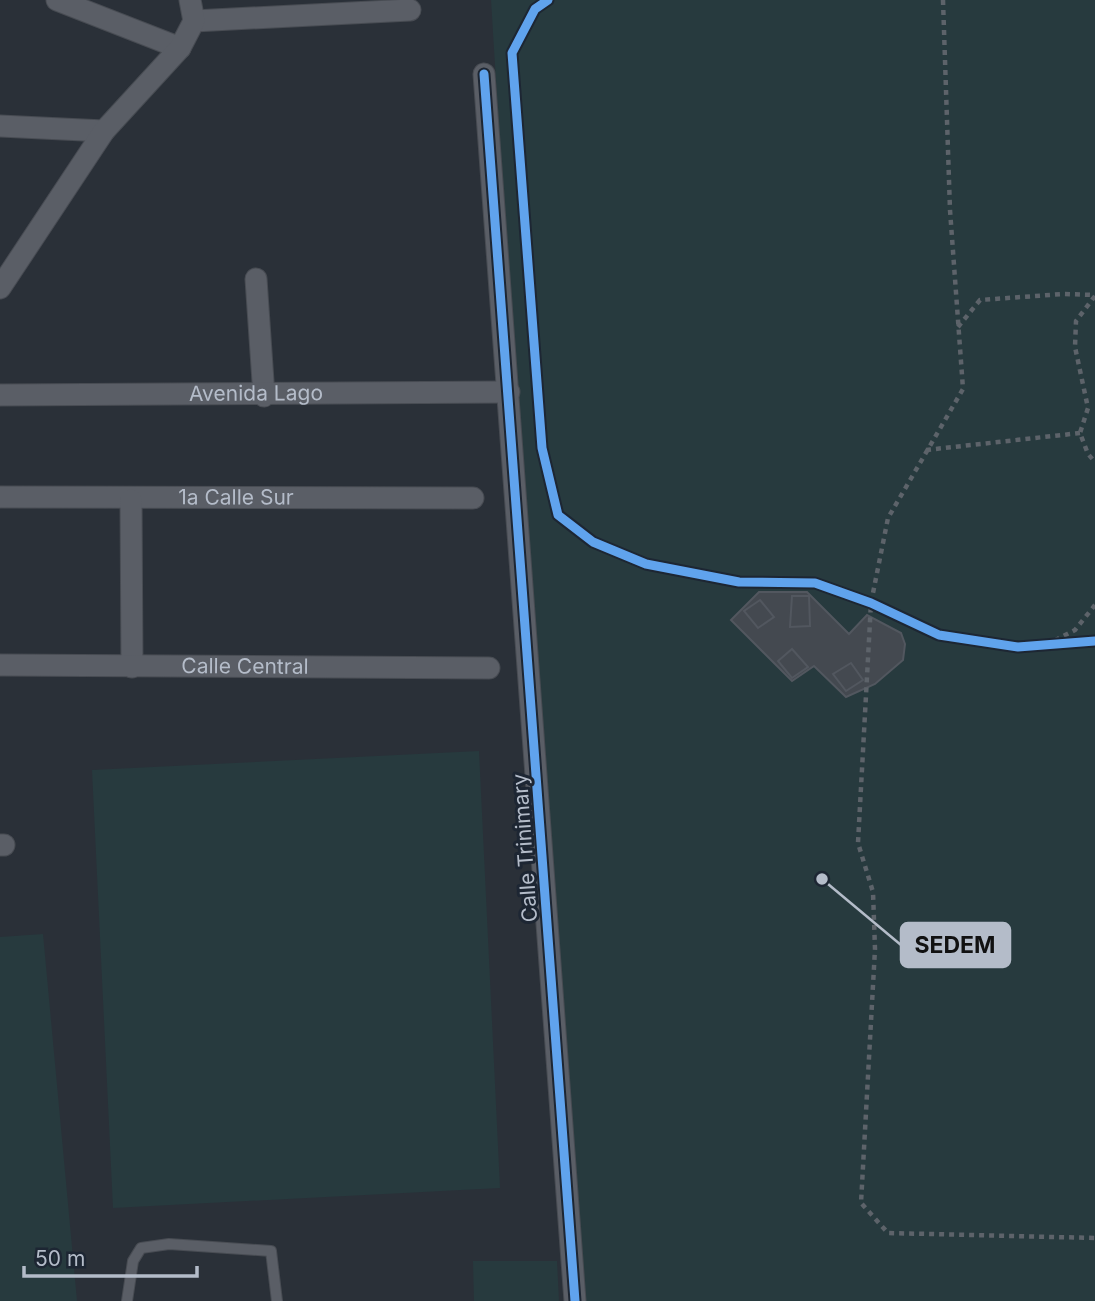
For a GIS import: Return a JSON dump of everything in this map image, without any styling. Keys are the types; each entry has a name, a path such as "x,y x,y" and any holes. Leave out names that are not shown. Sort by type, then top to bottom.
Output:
{"street":[{"path":"57,0 180,48"},
{"path":"0,288 104,131 180,48 192,10 410,10"},
{"name":"Calle Trinimary","path":"484,74 575,1301"},
{"path":"0,126 104,131"},
{"path":"257,279 264,396"},
{"name":"Avenida Lago","path":"0,395 264,396 509,392"},
{"name":"1a Calle Sur","path":"0,497 473,498"},
{"path":"131,499 132,667"},
{"name":"Calle Central","path":"0,665 489,668"}],"lane":[{"path":"127,1301 133,1261 141,1248 169,1244 271,1251 277,1301"}],"path":[{"path":"943,0 948,170 963,389 925,450 888,518 871,603 858,843 873,892 874,950 861,1203 888,1233 1095,1238"},
{"path":"958,327 981,300 1063,294 1095,296"},
{"path":"1095,296 1076,321 1075,347 1088,408 1080,433 1095,461"},
{"path":"925,450 1080,433"},
{"path":"1046,645 1075,630 1095,605"}],"green space":[{"path":"491,0 1095,0 1095,1301 579,1301 519,456"},
{"path":"479,751 500,1188 113,1208 92,770"},
{"path":"43,934 77,1301 0,1301 0,937"},
{"path":"473,1261 557,1261 559,1301 474,1301"}],"building":[{"path":"759,592 807,592 849,634 867,615 901,633 905,644 903,660 875,684 846,697 814,666 792,681 731,620"},
{"path":"792,596 809,596 810,626 790,627"},
{"path":"760,600 774,617 758,628 744,611"},
{"path":"792,649 808,667 792,678 778,661"},
{"path":"851,663 863,680 846,691 833,674"}],"cycle path":[{"path":"548,0 535,9 512,53 542,448 558,515 593,542 646,564 739,582 815,583 871,603 939,635 1018,647 1095,641"},
{"path":"484,74 575,1301"}],"place":[{"name":"SEDEM","path":"822,879"}]}
